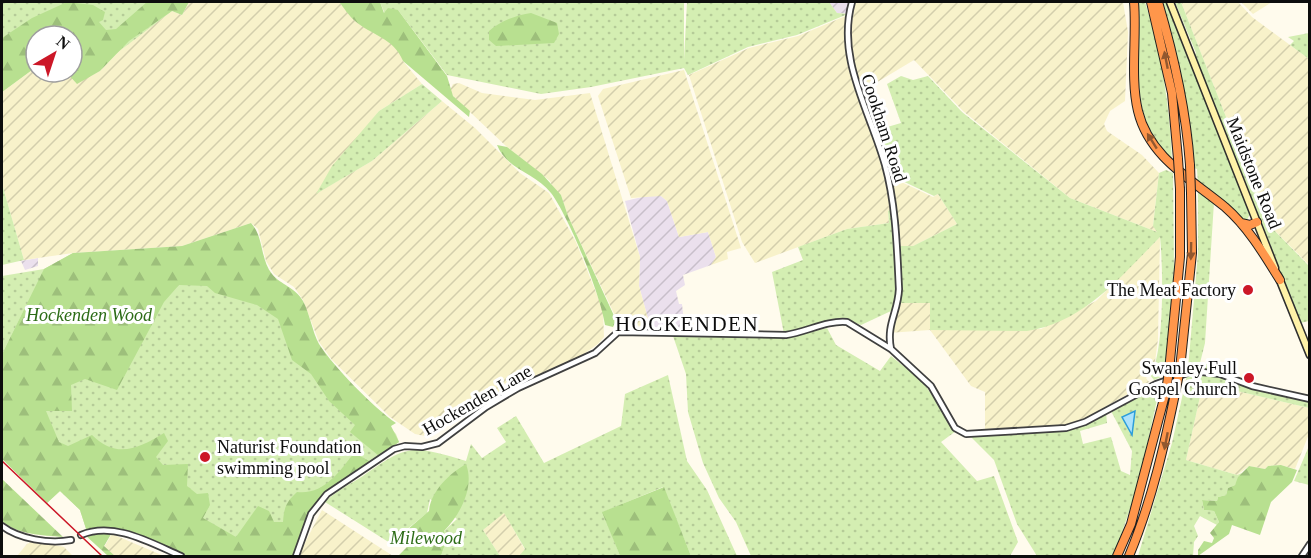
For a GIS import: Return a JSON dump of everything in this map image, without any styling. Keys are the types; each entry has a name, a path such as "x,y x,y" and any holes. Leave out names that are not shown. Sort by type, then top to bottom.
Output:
{"highway":[{"path":"1134,2 1136,99 1143,126 1154,146 1169,163 1241,223 1264,252 1280,280"},
{"path":"1118,556 1131,524 1166,391 1180,257 1180,189 1172,93 1151,2"},
{"path":"1129,556 1141,527 1163,453 1180,369 1192,253 1187,123 1175,59 1158,2"},
{"path":"1241,223 1250,225 1257,222"}],"main road":[{"name":"Maidstone Road","path":"1170,2 1310,355"}],"street":[{"name":"Cookham Road","path":"852,2 847,39 851,70 874,131 892,199 899,302 888,333"},
{"name":"Hockenden Lane","path":"296,556 311,514 327,494 394,449 405,446 422,447 438,443 486,406 518,388 596,353 618,332 786,335 806,332 839,321 858,327 891,349 931,386 955,428 970,434 1066,428 1085,422 1156,384 1193,371 1220,374 1252,386 1310,399"},
{"path":"879,340 888,333 891,349"},
{"path":"2,526 14,534 37,539 71,540"},
{"path":"81,535 97,530 120,531 181,556"},
{"path":"1302,556 1310,544"}],"shaded area":[{"path":"189,2 339,2 355,21 384,37 400,51 403,61 422,84 379,111 317,193 372,161 442,101 475,128 520,173 549,193 576,242 603,310 604,337 581,356 524,381 483,403 449,426 425,436 415,434 390,417 332,360 319,342 303,300 294,287 274,274 266,261 258,229 251,223 182,246 73,253 24,260 2,184 2,92 24,76 24,84 84,84 84,79 100,71 129,41 172,11 182,15"},
{"path":"829,2 851,2 848,14 837,13"},
{"path":"855,2 1123,2 1128,32 1125,101 1110,111 1104,124 1107,131 1142,155 1159,173 1153,225 1157,232 1070,198 963,111 914,60 864,90 853,65 850,38"},
{"path":"1181,2 1238,2 1252,17 1309,59 1309,265 1268,224"},
{"path":"1241,2 1272,2 1253,14"},
{"path":"848,15 846,39 851,71 874,131 892,208 888,211 889,223 847,229 755,263 742,242 689,75 749,48 798,36"},
{"path":"684,70 741,248 727,252 728,259 711,265 716,257 708,232 679,237 667,201 661,196 631,198 598,96 603,89"},
{"path":"459,83 482,93 535,100 590,93 640,257 639,286 650,326 621,325 617,320 568,216 561,195 554,190 550,181 507,147 453,96 450,90 453,84"},
{"path":"893,178 933,197 938,194 957,224 913,246 897,246"},
{"path":"651,195 661,196 667,201 679,237 708,232 716,257 711,265 683,275 685,285 676,291 679,304 682,304 685,332 647,330 650,326 639,286 640,257 625,201"},
{"path":"1160,237 1158,339 1154,369 1146,378 1149,382 1084,419 1065,425 985,429 985,392 971,386 930,330 1041,329 1096,301"},
{"path":"38,258 38,266 25,270 21,261"},
{"path":"898,303 930,303 930,330 888,333"},
{"path":"1203,383 1309,408 1309,434 1295,469 1281,465 1268,466 1265,469 1249,466 1237,475 1186,460"},
{"path":"322,510 393,556 298,556"},
{"path":"504,512 525,550 519,556 500,556 483,530"},
{"path":"112,534 164,556 115,556 104,547"},
{"path":"33,541 64,547 73,556 17,556 27,544"}],"green space":[{"path":"2,2 175,2 172,11 84,78 84,24 24,24 24,76 2,92"},
{"path":"67,2 93,5 105,12 103,20 99,22 106,30 116,29 147,2 189,2 182,15 172,11 129,41 100,71 84,80 84,24 24,24 24,76 2,92 2,38 32,18"},
{"path":"339,2 380,2 384,13 388,8 398,10 447,76 453,96 470,111 469,117 403,61 394,47 355,21"},
{"path":"380,2 684,2 684,60 687,2 829,2 837,13 848,14 797,35 748,47 688,75 684,68 591,87 541,94 447,75 398,10 385,14"},
{"path":"1136,2 1145,2 1156,41 1167,101 1172,162 1157,142 1141,104"},
{"path":"1162,2 1167,2 1250,214 1246,222 1198,183 1183,84"},
{"path":"1175,2 1181,2 1268,224 1309,266 1309,321 1300,323"},
{"path":"531,13 557,23 559,34 554,43 496,46 489,40 489,31 498,24"},
{"path":"1309,33 1309,59 1290,45 1294,41 1288,37"},
{"path":"901,76 913,80 928,76 962,112 1070,198 1157,232 1153,226 1159,173 1166,170 1173,173 1174,269 1166,363 1161,377 1154,380 1150,375 1155,365 1161,330 1160,237 1101,295 1067,318 1048,326 1027,331 930,330 930,303 898,303 896,246 913,246 957,224 938,194 934,196 894,177 877,130 901,123 887,84"},
{"path":"422,84 442,101 372,161 316,194 332,166 379,111"},
{"path":"497,145 507,147 542,174 561,195 568,216 616,320 613,327 605,325 591,277 575,238 551,193 545,186 508,160"},
{"path":"2,184 24,260 2,265"},
{"path":"1198,189 1214,202 1205,343 1200,363 1222,365 1224,370 1245,381 1221,371 1188,369 1198,253"},
{"path":"892,208 896,303 891,311 861,325 848,320 784,334 772,272 803,260 798,247 847,229 889,223 888,211"},
{"name":"Hockenden Wood","path":"251,223 258,235 268,268 303,301 319,344 354,386 396,423 391,426 399,442 379,456 350,432 355,425 329,401 311,374 292,360 278,319 257,305 215,293 207,286 179,285 164,302 117,390 85,379 71,385 72,411 46,411 59,442 68,446 92,435 110,447 127,449 164,433 168,441 156,457 163,465 188,464 187,486 197,494 208,493 210,505 203,518 236,537 258,506 269,511 274,522 283,522 286,506 297,492 307,492 323,486 354,453 371,462 317,502 295,556 182,556 128,534 87,532 80,510 60,491 47,503 2,459 2,354 44,269 73,253 182,246"},
{"path":"73,253 212,271 316,345 396,434 399,442 317,502 295,556 128,533 87,532 80,510 60,491 47,503 27,304 2,354 2,276 44,269"},
{"path":"827,328 836,345 880,371 891,356 923,382 956,431 941,442 977,481 994,476 1018,542 1010,556 751,556 736,522 719,498 703,463 688,412 686,374 673,336 789,337"},
{"path":"668,375 687,461 707,490 737,556 691,556 663,487 603,512 620,556 519,556 525,549 504,513 483,530 500,556 441,556 447,539 444,531 457,519 430,499 427,513 390,543 325,502 390,458 411,450 433,452 466,461 471,444 482,458 506,442 497,428 516,416 544,463 621,426 625,394"},
{"path":"1187,375 1218,376 1249,388 1309,402 1309,408 1203,383 1186,460 1237,475 1242,473 1235,485 1228,488 1226,495 1218,497 1217,501 1202,500 1204,510 1214,511 1219,522 1217,525 1200,516 1194,526 1198,536 1194,542 1193,556 1138,556 1172,443"},
{"path":"1160,386 1139,482 1114,556 1037,556 1017,524 994,460 971,437 1066,430 1106,412 1107,423 1080,431 1083,444 1111,437 1121,471 1130,475 1132,451 1111,411"},
{"path":"1309,446 1309,485 1294,481"},
{"name":"Milewood","path":"466,464 469,482 467,491 460,509 444,531 447,539 441,556 398,556 407,547 400,536 429,511 437,490 453,473"},
{"path":"1281,465 1297,470 1292,482 1271,502 1260,535 1232,525 1229,534 1198,556 1198,550 1204,541 1212,543 1214,538 1210,533 1219,522 1214,511 1204,510 1202,500 1217,501 1218,497 1226,495 1228,488 1235,485 1238,477 1249,466 1265,469 1268,466"},
{"path":"2,479 63,537 23,532 2,521"},
{"path":"664,487 691,556 620,556 602,512"},
{"path":"113,531 104,546 115,556 108,556 85,535"}],"water":[{"path":"1135,411 1132,435 1122,417"}],"railway":[{"path":"2,461 102,556"}],"place":[{"name":"The Meat Factory","path":"1248,290"},
{"name":"Swanley Full Gospel Church","path":"1249,378"},
{"name":"Naturist Foundation swimming pool","path":"205,457"}],"district":[{"name":"HOCKENDEN","path":"687,324"}]}
